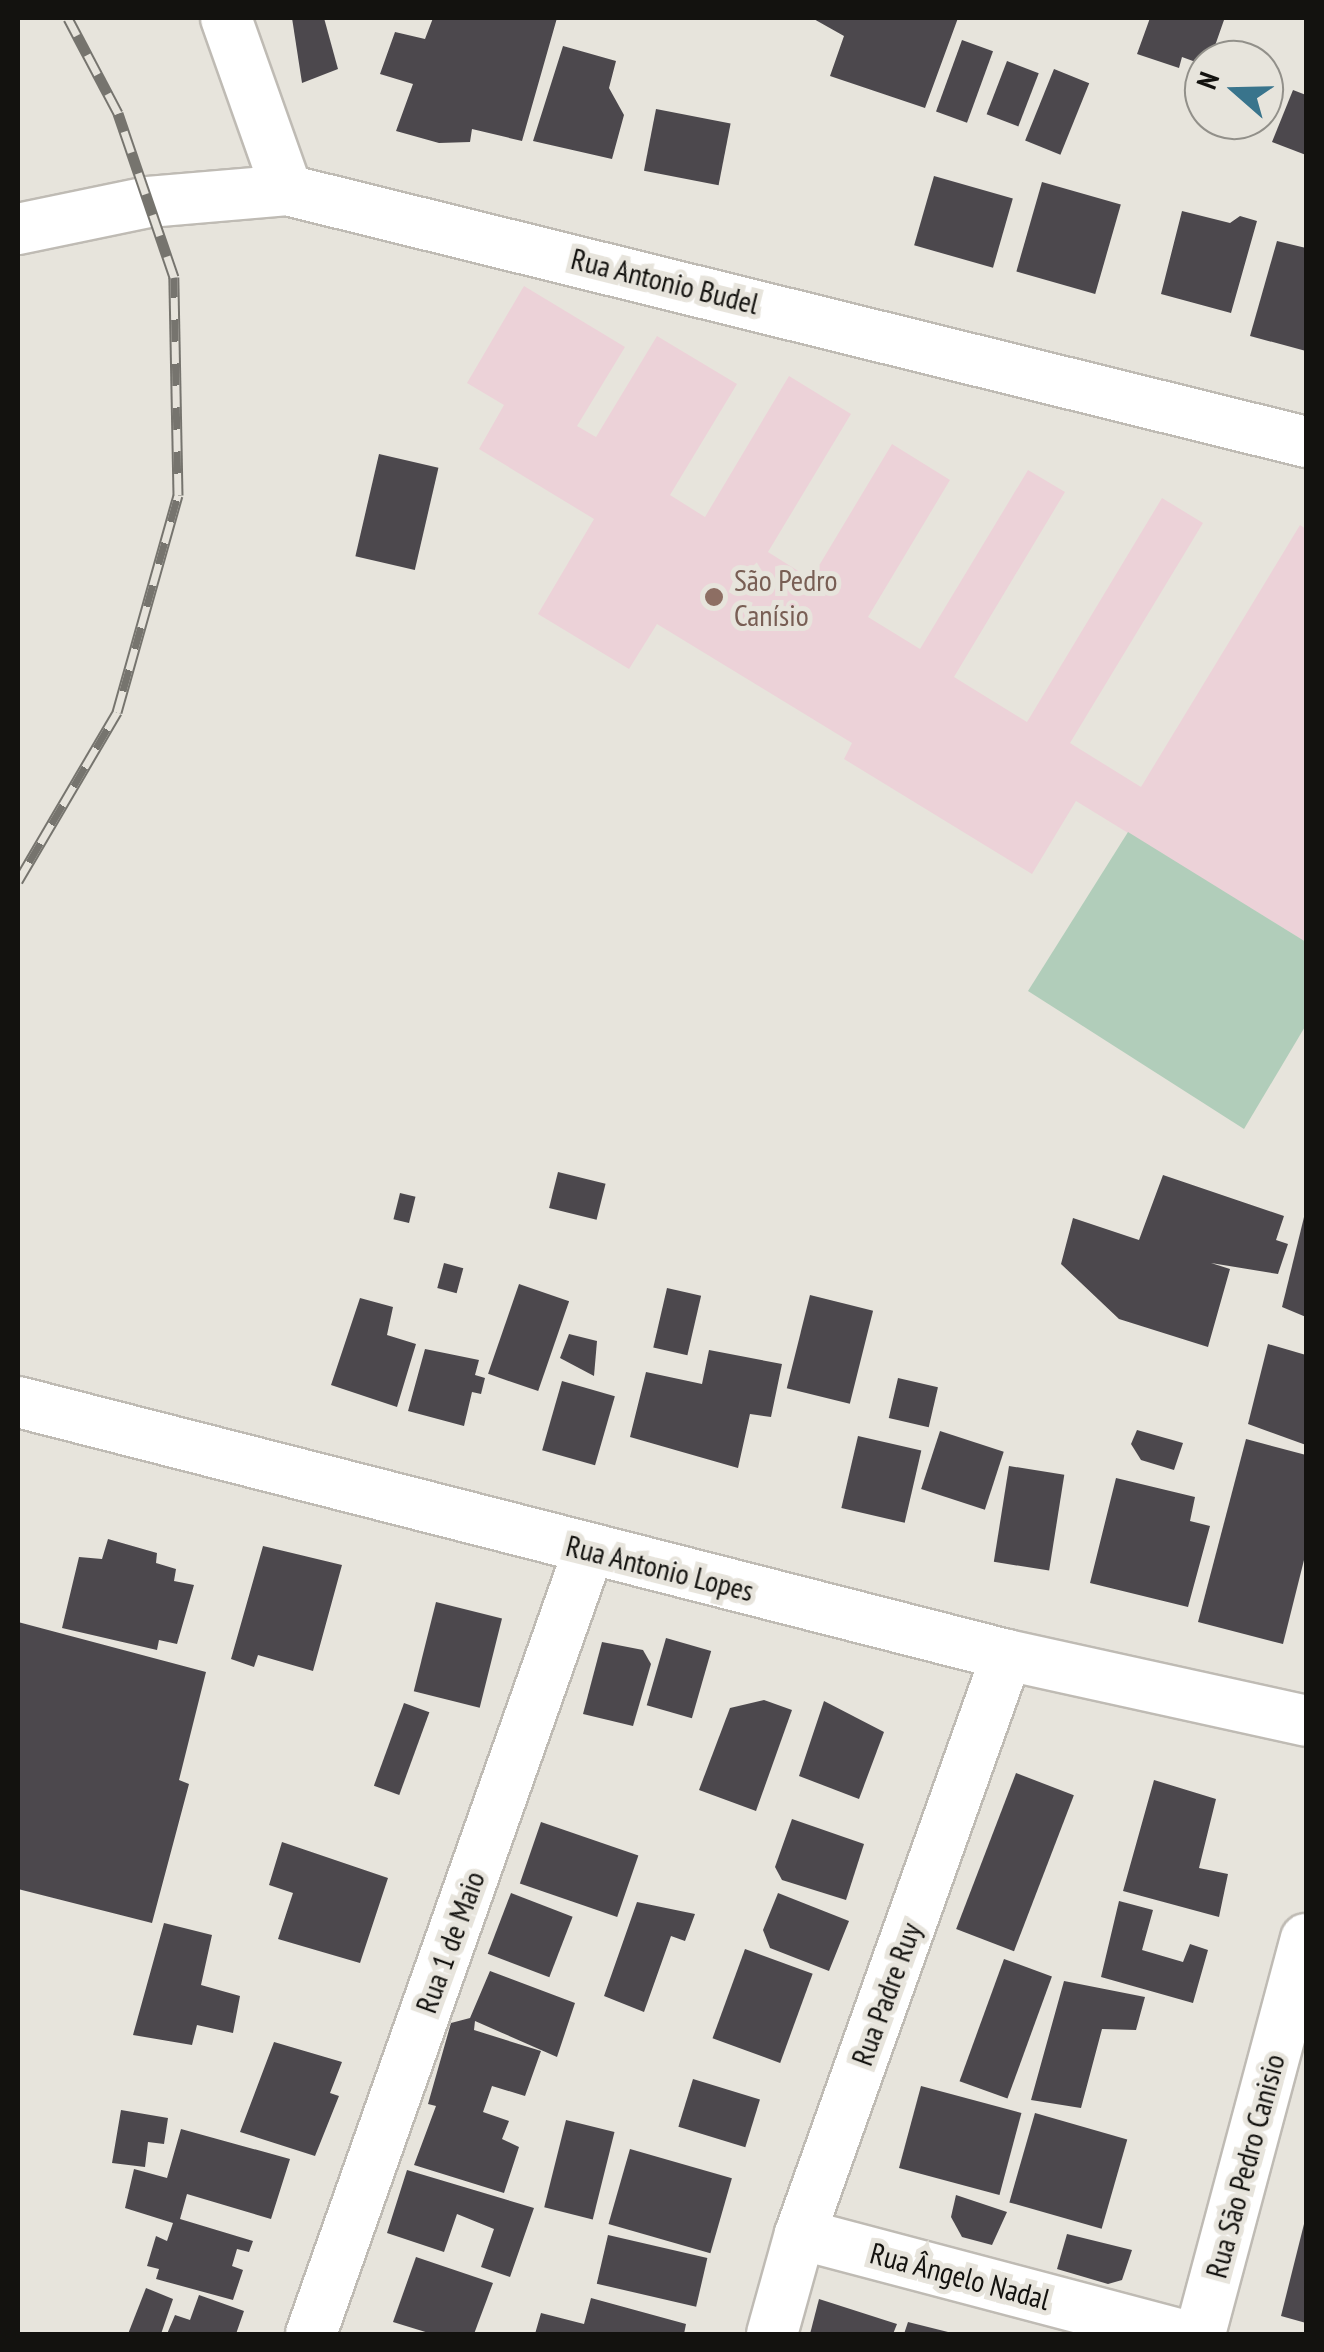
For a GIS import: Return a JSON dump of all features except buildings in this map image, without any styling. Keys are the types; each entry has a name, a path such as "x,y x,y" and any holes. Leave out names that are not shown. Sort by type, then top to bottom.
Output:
{"street":[{"path":"226,18 287,190"},
{"name":"Rua Antonio Budel","path":"18,229 148,202 287,190 1306,442"},
{"name":"Rua Antonio Lopes","path":"18,1402 1007,1655 1306,1722"},
{"name":"Rua 1 de Maio","path":"311,2334 590,1550"},
{"name":"Rua Padre Ruy","path":"772,2334 800,2234 1007,1655"},
{"name":"Rua São Pedro Canisio","path":"1200,2334 1306,1939"},
{"name":"Rua Ângelo Nadal","path":"800,2234 1178,2334"}],"shaded area":[{"name":"São Pedro Canísio","path":"524,286 625,347 577,426 596,437 657,336 737,384 670,495 705,517 789,376 851,414 768,552 811,579 892,444 950,480 868,617 920,649 1028,470 1065,492 954,677 1027,722 1162,498 1203,523 1070,743 1141,787 1300,525 1306,529 1306,942 1076,801 1032,874 844,759 852,743 657,624 629,669 538,614 594,519 479,449 504,405 467,383"}],"green space":[{"path":"1128,832 1306,942 1306,1025 1244,1129 1028,991"}],"railway":[{"path":"18,881 117,712 178,495 174,277 118,113 68,18"}],"place":[{"name":"São Pedro Canísio","path":"714,597"}]}
